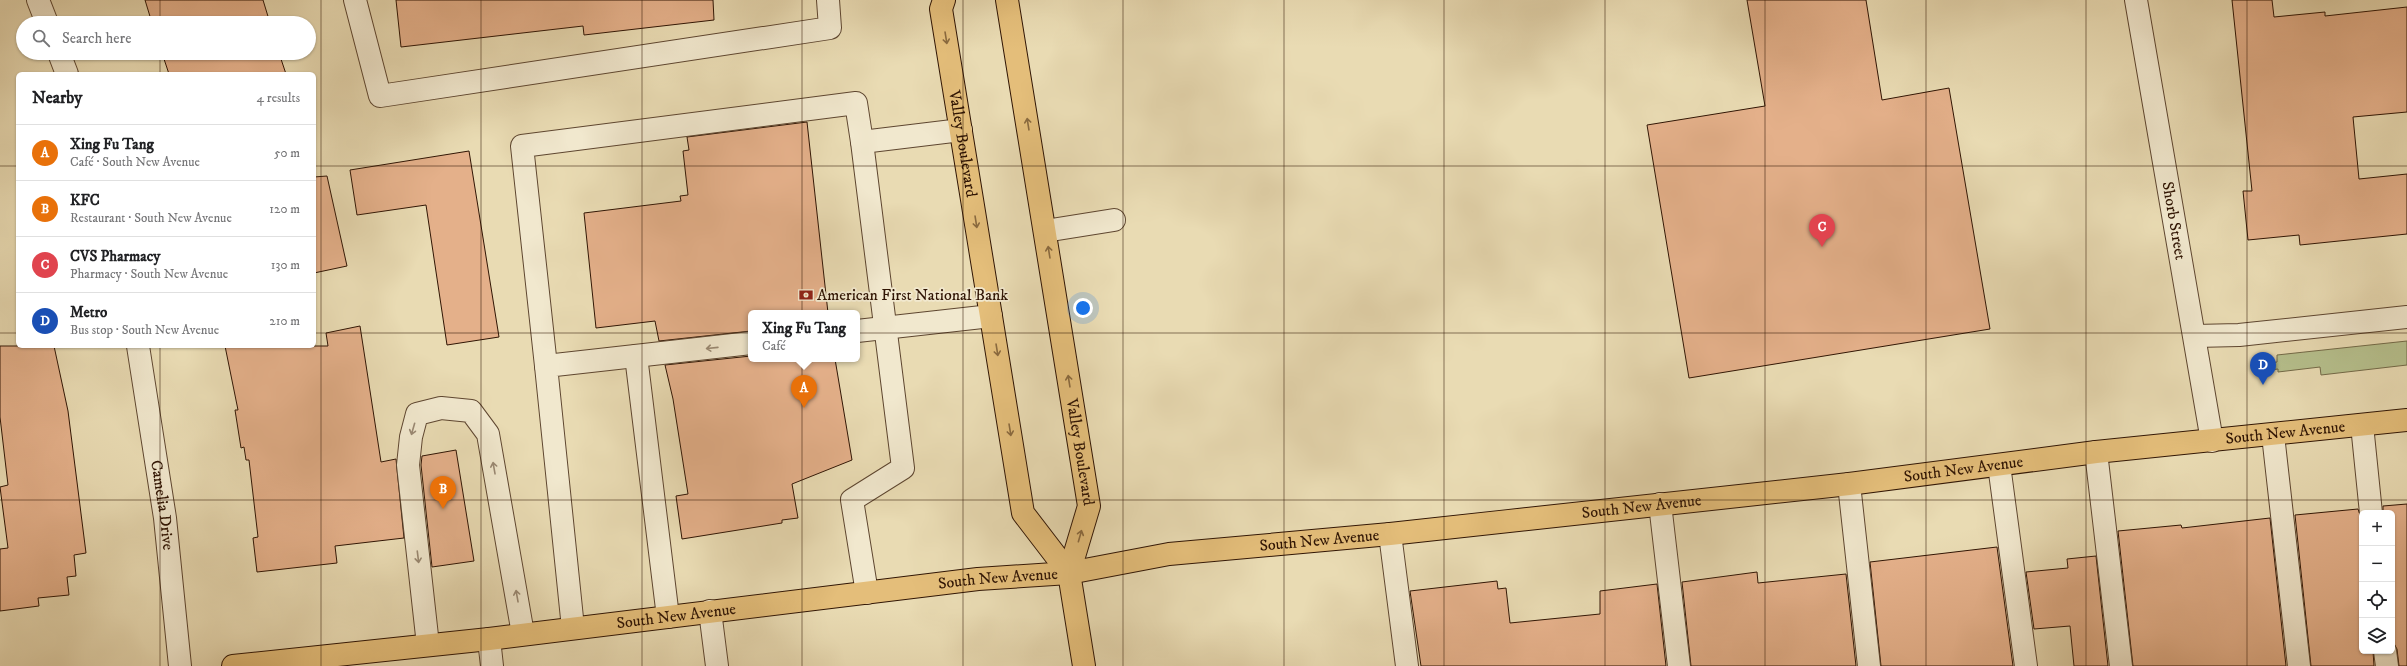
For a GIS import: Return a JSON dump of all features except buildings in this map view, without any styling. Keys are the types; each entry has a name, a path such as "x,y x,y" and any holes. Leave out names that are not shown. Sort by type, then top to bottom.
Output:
{"main road":[{"name":"Valley Boulevard","path":"944,0 941,9 1023,513 1069,573"},
{"name":"Valley Boulevard","path":"1008,0 1089,506 1069,573"},
{"name":"South New Avenue","path":"233,666 489,639 978,579 1069,573 1169,554 1390,534 1849,484 2096,452 2273,435 2407,420"},
{"path":"1069,573 1084,666"}],"street":[{"path":"38,0 44,16"},
{"path":"355,0 380,96 830,28 828,0"},
{"name":"Shorb Street","path":"2136,0 2212,441"},
{"path":"62,60 66,72"},
{"path":"573,628 522,146 856,103 903,468 852,500 867,593"},
{"path":"862,142 961,130"},
{"path":"1045,231 1114,220"},
{"path":"860,331 991,316"},
{"path":"2195,336 2239,335 2407,317"},
{"path":"546,366 748,343"},
{"name":"Camelia Drive","path":"138,348 165,518 180,666"},
{"path":"636,356 668,617"},
{"path":"428,646 408,465 411,437 418,414 441,408 471,411 488,434 523,634"},
{"path":"2362,425 2371,510"},
{"path":"2273,435 2299,666"},
{"path":"2096,452 2122,666"},
{"path":"1999,465 2026,666"},
{"path":"1849,484 1869,666"},
{"path":"1660,504 1679,666"},
{"path":"1390,534 1408,666"},
{"path":"710,611 717,666"},
{"path":"489,639 492,666"},
{"path":"2386,654 2387,666"}],"green space":[{"path":"2407,341 2407,365 2321,375 2320,367 2278,372 2278,369 2262,371 2261,364 2277,362 2277,355"}],"place":[{"name":"CVS Pharmacy","path":"1822,247"},
{"name":"American First National Bank","path":"806,295"},
{"name":"Metro","path":"2263,385"},
{"name":"Xing Fu Tang","path":"804,408"},
{"name":"KFC","path":"443,509"}]}
